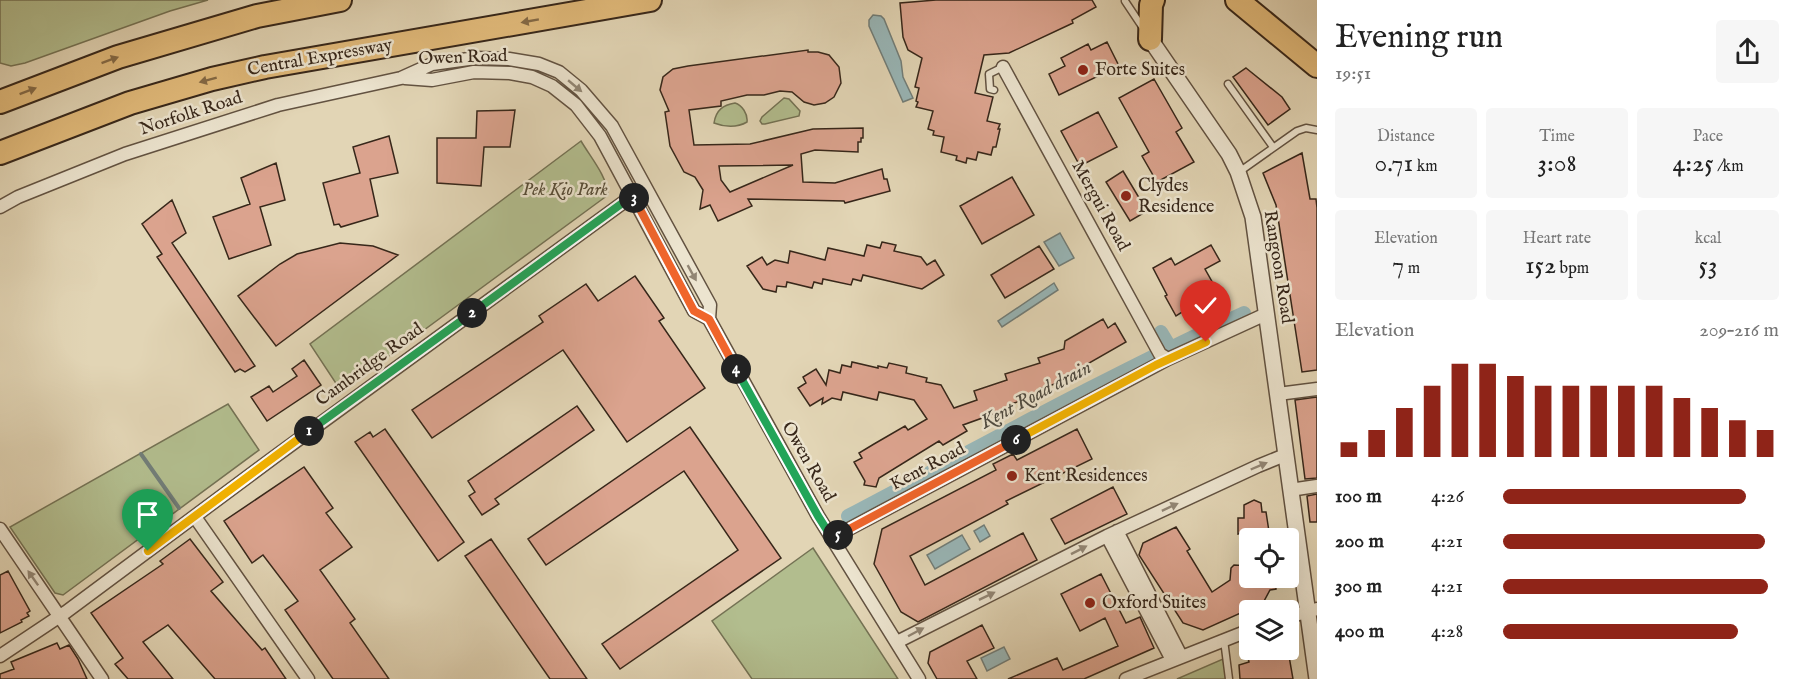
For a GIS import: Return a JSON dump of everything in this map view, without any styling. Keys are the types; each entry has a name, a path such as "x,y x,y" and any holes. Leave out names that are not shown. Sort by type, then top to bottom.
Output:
{"highway":[{"path":"0,102 118,57 257,16 340,0"},
{"name":"Central Expressway","path":"0,153 130,103 212,79 265,67 650,0"},
{"path":"1149,39 1153,0"},
{"path":"1237,0 1317,66"}],"street":[{"name":"Rangoon Road","path":"1149,39 1219,140 1238,172 1253,217 1290,490 1313,610 1317,679"},
{"name":"Owen Road","path":"401,78 432,64 476,58 509,59 539,64 559,72 581,90 612,126 710,305 709,319 773,438 818,516 919,679"},
{"name":"Mergui Road","path":"1003,67 1164,357"},
{"name":"Owen Road","path":"401,78 432,80 474,72 510,73 532,77 552,86 576,105 600,136 694,311 709,319"},
{"name":"Norfolk Road","path":"0,207 18,197 125,154 267,108 401,78"},
{"name":"Cambridge Road","path":"0,656 60,617 645,187"},
{"name":"Kent Road","path":"832,538 1164,357 1266,314"},
{"path":"1278,394 1317,389"},
{"path":"897,642 1112,534 1285,455"},
{"path":"1290,490 1317,486"},
{"path":"195,517 308,679"},
{"path":"0,530 102,679"},
{"path":"1112,534 1177,658"},
{"path":"1126,679 1239,634"}],"lane":[{"name":"Rangoon Road","path":"1125,1 1149,39"},
{"path":"994,90 990,89 989,74 1003,67"},
{"path":"1228,84 1273,147"},
{"path":"1238,172 1296,131 1306,128 1317,130"},
{"path":"1224,639 1229,679"}],"green space":[{"path":"0,0 208,0 11,66 0,63"},
{"path":"784,98 789,99 800,111 799,116 762,124 760,121 762,117"},
{"path":"735,103 744,110 747,122 730,126 714,123 721,109"},
{"name":"Pek Kio Park","path":"581,141 602,174 608,195 341,391 310,344"},
{"path":"228,404 259,450 63,595 55,593 10,527"},
{"path":"813,548 898,679 752,679 712,621"},
{"path":"1223,659 1227,679 1177,679"}],"water":[{"path":"873,15 884,19 901,61 903,77 913,98 903,102 869,26 869,20"},
{"path":"1060,233 1074,258 1059,266 1044,242"},
{"path":"1054,283 1058,290 1002,327 998,321"},
{"path":"984,525 990,536 980,542 974,531"},
{"path":"962,535 970,549 935,569 927,555"},
{"path":"1004,647 1010,659 987,671 981,658"}],"building":[{"path":"936,0 1092,0 1096,7 1072,20 1073,23 1009,53 984,55 975,93 993,97 987,121 1000,124 998,129 1000,129 996,147 993,147 991,155 978,152 976,160 967,158 966,163 956,160 957,156 941,152 944,137 933,135 934,131 928,129 933,111 916,107 919,88 915,87 922,58 908,50 903,37 900,3"},
{"name":"Forte Suites","path":"1107,42 1119,66 1059,95 1049,74 1065,66 1061,58 1088,44 1091,50"},
{"path":"808,50 808,52 829,55 839,67 841,83 834,97 825,103 814,105 804,102 792,92 780,91 764,95 747,95 721,101 721,106 689,110 694,145 750,144 813,129 863,128 863,138 861,142 858,142 858,152 815,150 801,154 803,182 835,183 882,169 890,191 845,203 844,201 748,199 752,206 718,221 710,205 700,209 703,190 695,177 684,172 670,146 665,112 669,111 660,90 663,77 673,69","holes":["793,165 730,192 721,180 719,166"]},
{"path":"1246,68 1282,97 1290,109 1268,125 1233,77"},
{"path":"1154,79 1182,128 1176,132 1194,162 1157,182 1142,156 1149,152 1119,98"},
{"path":"515,110 510,147 484,147 481,186 437,183 437,138 476,138 477,111"},
{"path":"1098,112 1117,147 1080,166 1061,131"},
{"path":"389,136 398,173 370,179 378,216 341,227 339,224 334,225 323,183 360,173 353,147"},
{"path":"1302,153 1310,199 1316,199 1317,208 1317,370 1302,372 1276,205 1263,173"},
{"path":"276,163 285,200 260,207 271,245 229,259 213,217 250,204 241,178"},
{"name":"Clydes Residence","path":"1123,171 1147,211 1130,221 1106,182"},
{"path":"1012,177 1034,215 982,244 960,206"},
{"path":"172,200 186,233 172,243 255,366 245,372 240,369 235,372 157,257 162,254 142,224"},
{"path":"882,242 896,245 894,251 921,257 927,265 935,260 944,275 922,289 863,275 861,281 853,279 851,285 823,279 822,284 814,282 812,288 787,282 786,287 777,286 776,292 763,289 747,266 762,257 767,265 775,260 788,263 790,251 825,260 828,248 864,256 867,245 880,248"},
{"path":"340,243 373,246 398,255 276,346 238,296 297,254"},
{"path":"1211,245 1220,261 1205,269 1219,294 1203,303 1201,300 1176,316 1153,268 1171,258 1175,265"},
{"path":"1039,246 1054,269 1005,298 991,275"},
{"path":"635,276 664,318 659,321 705,388 627,442 563,350 432,438 412,410 543,322 539,316 586,284 598,301"},
{"path":"1103,319 1108,328 1115,323 1126,342 1075,371 1077,377 1042,388 1044,393 1008,405 1010,408 963,425 967,431 943,445 939,441 879,478 876,487 864,485 865,481 854,462 862,458 859,453 874,444 905,426 908,430 927,419 914,400 879,392 877,400 843,392 841,400 832,398 822,404 823,398 810,406 798,388 806,383 803,377 816,369 826,385 829,370 840,373 842,365 851,367 852,362 887,368 889,363 907,367 906,373 927,378 926,382 941,385 954,408 977,400 974,391 1007,380 1005,374 1040,363 1038,358 1064,349 1065,341"},
{"path":"304,360 321,385 267,421 251,397 269,386 273,392 297,376 292,369"},
{"path":"1317,397 1317,478 1305,479 1295,400"},
{"path":"577,406 594,430 495,499 499,504 482,515 469,496 475,492 468,481"},
{"path":"690,427 781,558 620,669 602,644 738,550 684,471 546,565 528,539"},
{"path":"385,429 464,542 438,561 355,442 370,432 373,437"},
{"path":"1077,429 1092,459 1006,501 1008,504 910,556 925,585 1023,533 1037,560 918,622 901,612 874,564 882,529 996,470 993,464 1013,454 1017,460"},
{"path":"304,467 333,508 326,513 352,547 320,570 355,619 350,623 389,679 333,679 285,610 298,601 263,555 252,563 224,521"},
{"path":"1113,487 1127,514 1065,544 1051,519"},
{"path":"1317,494 1317,522 1310,522 1307,496"},
{"path":"1254,500 1261,503 1262,512 1266,512 1268,528 1239,528 1238,534 1238,518 1244,518 1244,505"},
{"path":"1176,527 1190,549 1187,551 1212,592 1230,580 1231,568 1234,565 1239,565 1239,588 1276,589 1270,590 1265,600 1239,600 1239,614 1203,630 1183,623 1139,555 1143,543"},
{"path":"190,539 223,582 211,591 262,650 265,648 286,679 215,679 168,625 143,642 173,679 128,679 115,664 123,658 91,613 163,564 160,561"},
{"path":"491,539 587,679 550,679 465,556"},
{"path":"8,571 30,611 27,613 29,616 21,620 22,622 0,633 0,575"},
{"path":"1101,574 1126,623 1140,617 1154,648 1084,679 1008,679 1057,658 1063,670 1118,646 1105,618 1080,631 1061,594"},
{"path":"982,625 994,648 967,661 977,679 937,679 928,663 930,652"},
{"path":"57,643 60,649 69,645 87,679 0,679 0,674 14,669 11,662"},
{"path":"1248,660 1290,660 1293,679 1240,679 1239,665 1249,662"}],"waterway":[{"name":"Kent Road drain","path":"848,516 1094,386 1244,313"},
{"path":"1161,332 1170,347"},
{"path":"141,454 179,508"}],"place":[{"name":"Forte Suites","path":"1083,70"},
{"name":"Clydes Residence","path":"1126,196"},
{"name":"Kent Residences","path":"1012,476"},
{"name":"Oxford Suites","path":"1090,603"}],"route":[{"path":"148,551 632,196 694,311 709,319 773,438 832,538 1156,365 1206,342"}]}
